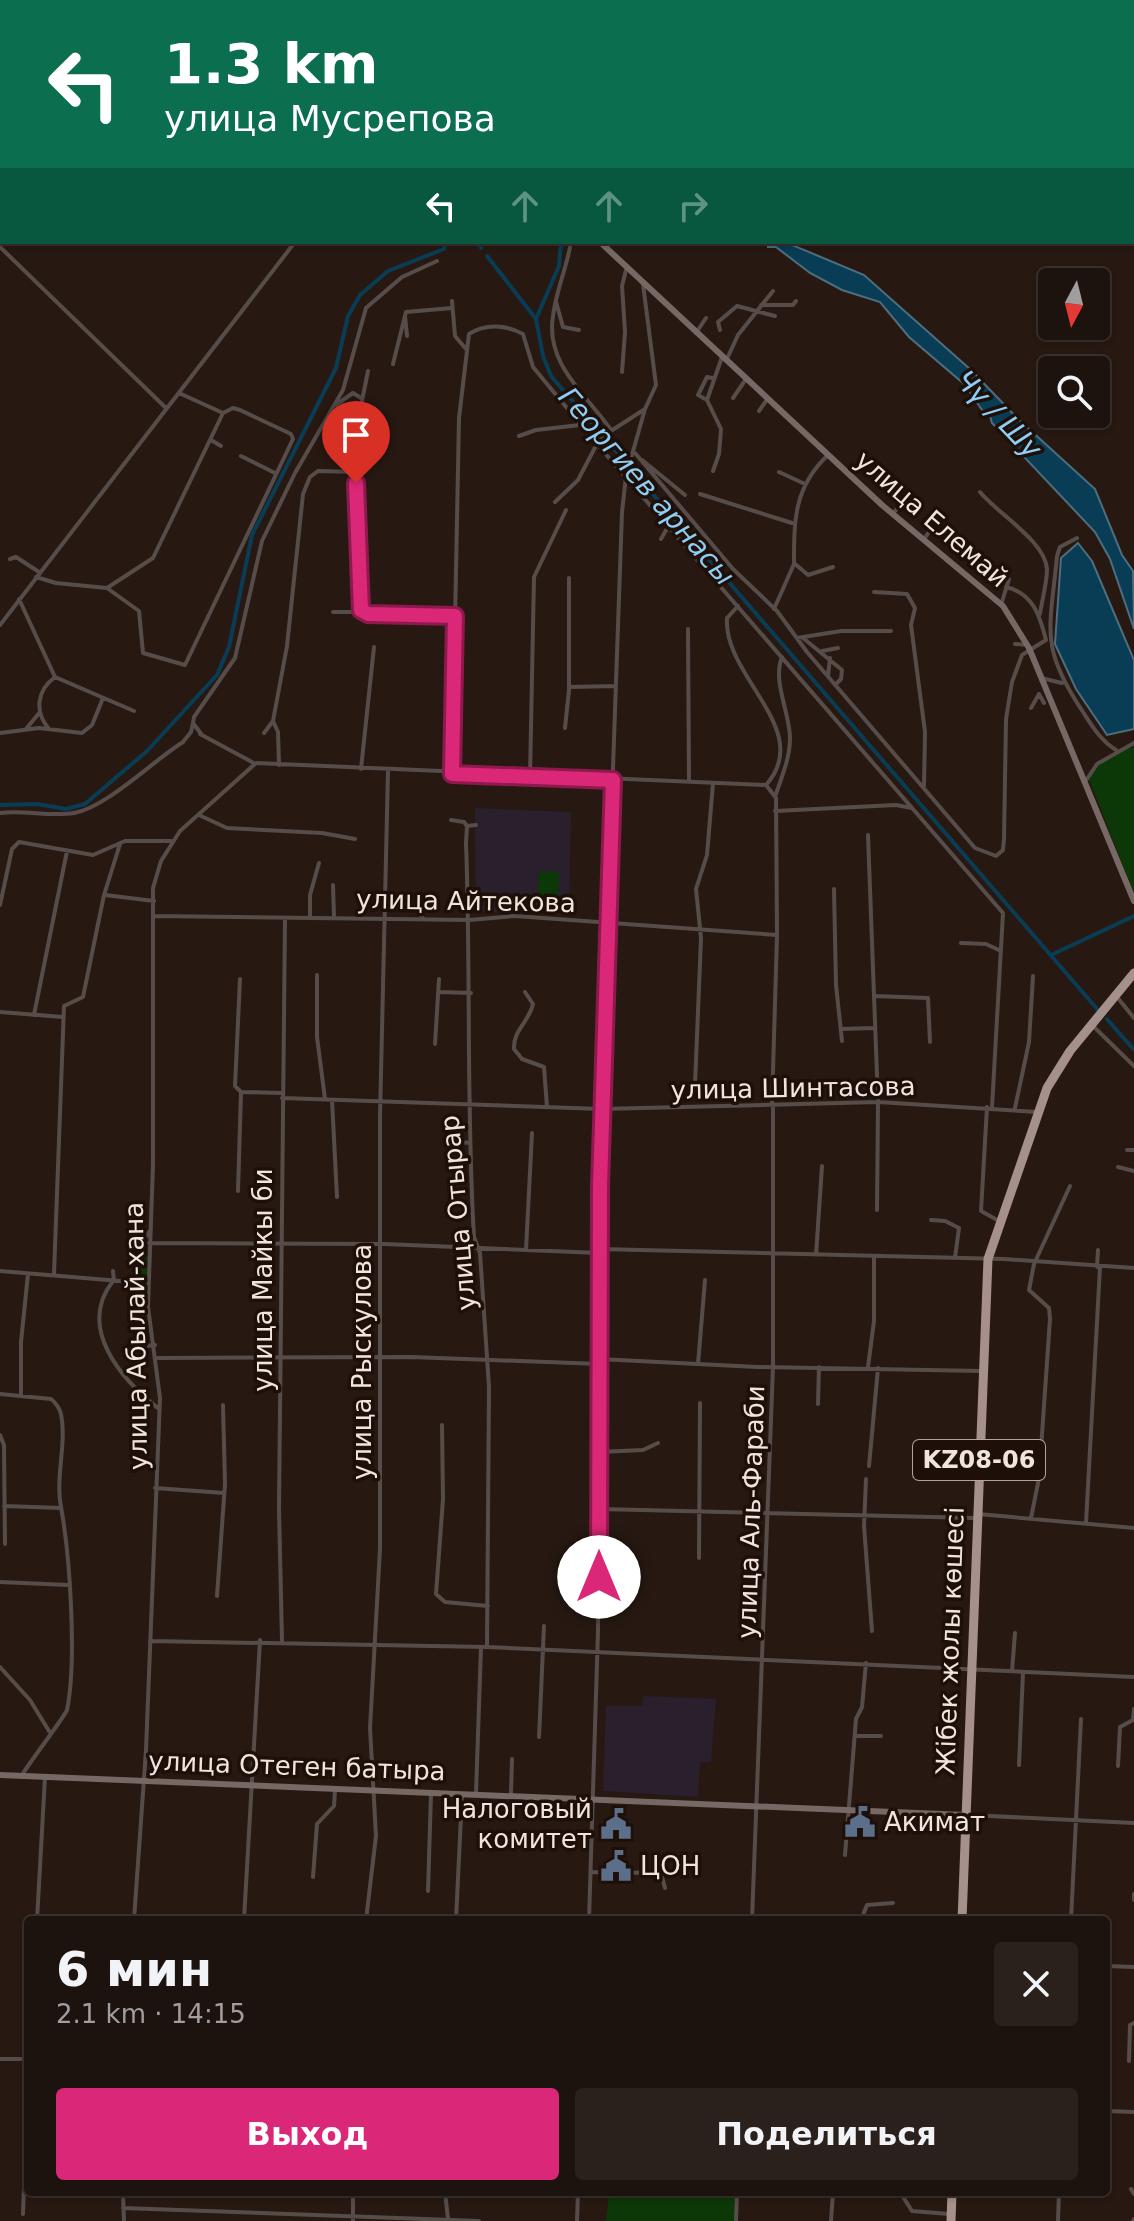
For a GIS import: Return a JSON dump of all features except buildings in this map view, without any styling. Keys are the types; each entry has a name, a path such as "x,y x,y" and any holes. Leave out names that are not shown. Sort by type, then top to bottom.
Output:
{"highway":[{"name":"KZ08-06","path":"1093,1026 1133,976"},
{"name":"Жібек жолы көшесі","path":"962,1916 988,1259 1047,1088 1070,1051 1093,1026"},
{"path":"951,2218 952,2196"}],"main road":[{"name":"улица Елемай","path":"602,244 892,514 1001,605 1046,678 1134,901"},
{"name":"улица Отеген батыра","path":"0,1775 593,1797 965,1815"}],"street":[{"path":"0,625 293,244"},
{"path":"570,244 556,302 554,350 565,373 609,430"},
{"path":"0,247 166,408"},
{"path":"0,813 71,813 84,810 106,799 191,732 198,710 235,658 266,531 334,406 354,361 366,308 402,277 437,261"},
{"path":"622,372 625,332 622,277 627,266"},
{"path":"589,1916 598,1652 601,1109 610,924 616,686 626,474 645,409 656,385 643,282"},
{"path":"707,400 712,378 738,335 773,291"},
{"path":"452,301 457,342 466,349"},
{"path":"761,305 793,305 796,301"},
{"path":"556,302 563,327 579,330"},
{"path":"720,330 718,322 737,306 775,316"},
{"path":"405,313 452,308"},
{"path":"405,313 407,336"},
{"path":"393,364 405,313"},
{"path":"696,333 706,318"},
{"path":"452,774 459,418 466,349 469,334 477,329 506,327 523,334 533,367 580,425 626,474 1003,913 981,1211 1001,1222"},
{"path":"363,612 355,472 368,371"},
{"path":"712,378 707,377 698,395 707,400 721,429 719,454 713,471"},
{"path":"733,398 746,379"},
{"path":"179,393 223,413"},
{"path":"334,406 353,393 363,399"},
{"path":"759,411 768,398"},
{"path":"10,559 16,557 38,575 56,583 107,588 135,606 141,615 143,653 185,665 293,439 291,434 240,410 228,408 156,554 107,588"},
{"path":"555,502 578,480 600,438 645,409"},
{"path":"519,436 536,430 580,425"},
{"path":"211,440 221,446"},
{"path":"634,452 733,569 800,638 835,685 975,848 996,856 1003,850 1009,697 1018,664 1028,646"},
{"path":"774,609 794,564 792,523 805,484 828,455"},
{"path":"241,456 275,473"},
{"path":"642,460 687,493 684,510"},
{"path":"264,733 273,721 287,646 298,528 306,485 314,473 322,469 355,472"},
{"path":"779,472 805,484"},
{"path":"980,492 1039,549 1047,569 1039,617"},
{"path":"700,494 792,523"},
{"path":"892,514 902,504"},
{"path":"530,777 534,577 566,510"},
{"path":"661,539 669,525"},
{"path":"922,541 932,528"},
{"path":"1077,538 1060,547 1057,556 1049,648 1064,684 1103,740 1116,750"},
{"path":"794,564 808,578 833,567"},
{"path":"565,728 569,687 569,578"},
{"path":"1001,605 1009,579"},
{"path":"1006,587 1025,594 1039,617 1046,640 1028,646 1015,644"},
{"path":"874,592 907,594 915,608 911,625 925,732 924,788"},
{"path":"19,599 55,677 134,711"},
{"path":"739,605 727,618 729,643 737,663 777,726 780,741 777,772 766,785"},
{"path":"333,612 455,616"},
{"path":"688,629 689,782"},
{"path":"800,638 841,631 891,631"},
{"path":"800,638 842,670 841,679 835,685"},
{"path":"361,769 374,647"},
{"path":"820,651 838,648"},
{"name":"улица Аль-Фараби","path":"752,1916 773,1367 772,1105 777,935 775,811 790,736 781,687 782,657"},
{"path":"828,676 830,658"},
{"path":"1046,678 1059,673"},
{"path":"49,729 40,712 41,693 55,677"},
{"path":"1046,678 1064,684"},
{"path":"569,687 616,686"},
{"path":"1031,708 1039,694 1044,703"},
{"path":"0,733 49,729 74,733 88,729 103,698"},
{"path":"26,729 40,712"},
{"path":"273,721 278,732 279,765"},
{"path":"193,723 202,735"},
{"path":"191,732 254,763 452,774 766,785 776,794"},
{"path":"1085,782 1093,767 1116,750 1134,743"},
{"name":"улица Абылай-хана","path":"134,1916 159,1409 158,1358 148,1313 155,874 185,825 200,815 254,763"},
{"name":"улица Рыскулова","path":"366,1916 376,1836 371,1789 373,1644 380,1549 381,1101 388,771"},
{"path":"695,1085 700,930 696,889 707,855 713,783"},
{"path":"775,811 896,805 914,808"},
{"path":"200,815 214,824 233,829 322,833 355,839"},
{"path":"451,820 464,822 467,826 476,825"},
{"name":"улица Отырар","path":"467,826 471,993 467,1104 474,1237 480,1249 488,1359 488,1606 476,1793"},
{"path":"868,835 878,1102 877,1210"},
{"path":"0,905 15,844 24,841 93,855 125,841 173,841"},
{"path":"54,1274 65,1003 83,997 104,895 120,844"},
{"path":"34,1015 67,851"},
{"path":"310,918 310,895 319,863"},
{"path":"333,885 334,917"},
{"path":"834,889 836,985 842,1041"},
{"path":"104,895 154,901"},
{"path":"408,908 421,912 423,919"},
{"name":"улица Айтекова","path":"154,916 469,920 515,916 777,935"},
{"name":"улица Майкы би","path":"282,1641 279,1509 285,918"},
{"path":"961,943 986,944 1001,951"},
{"path":"317,975 317,1037 325,1099"},
{"path":"1015,1110 1029,1042 1033,976"},
{"path":"238,1191 241,1092 234,1084 240,979"},
{"path":"435,1044 439,979"},
{"path":"438,992 471,993"},
{"path":"525,992 533,1004 529,1021 516,1034 514,1049 522,1059 544,1067 547,1107"},
{"path":"874,996 928,998 930,1042"},
{"path":"1117,997 1134,1018"},
{"path":"1,1013 63,1017"},
{"path":"1093,1026 1134,1066"},
{"path":"841,1029 876,1028"},
{"name":"улица Шинтасова","path":"241,1092 325,1099 601,1109 878,1102 1039,1112"},
{"path":"332,1099 337,1197"},
{"path":"526,1250 532,1133"},
{"path":"451,1141 470,1143"},
{"path":"1127,1150 1134,1150"},
{"path":"816,1255 822,1166"},
{"path":"1117,1176 1120,1169 1134,1171"},
{"path":"1031,1518 1039,1478 1050,1319 1049,1308 1029,1293 1035,1261 1070,1186"},
{"path":"931,1220 945,1221 959,1228 955,1258"},
{"path":"148,1313 132,1282 144,1239 150,1231"},
{"path":"149,1243 955,1258 1134,1268"},
{"path":"1086,1523 1098,1250"},
{"path":"868,1367 874,1321 874,1256"},
{"path":"0,1271 132,1282"},
{"path":"113,1271 113,1281 100,1304 100,1330 111,1360 124,1377 159,1409"},
{"path":"21,1395 21,1342 28,1273"},
{"path":"698,1364 705,1280"},
{"path":"134,1360 136,1347 155,1345"},
{"path":"158,1358 380,1357 982,1371"},
{"path":"818,1404 819,1367"},
{"path":"869,1466 878,1368"},
{"path":"0,1394 51,1399 61,1413 61,1508 66,1531 68,1585 68,1699 65,1716 49,1731 22,1775"},
{"path":"699,1558 700,1403"},
{"path":"217,1596 224,1493 223,1405"},
{"path":"442,1425 443,1499 436,1594 445,1602 488,1606"},
{"path":"0,1435 4,1445 5,1544"},
{"path":"599,1452 643,1450 658,1443"},
{"path":"866,1479 865,1516 872,1631"},
{"path":"155,1488 224,1493"},
{"path":"4,1506 61,1508"},
{"path":"599,1509 978,1516 1134,1528"},
{"path":"0,1582 68,1585"},
{"path":"539,1737 544,1626"},
{"path":"1012,1671 1015,1633"},
{"path":"244,1916 260,1640"},
{"path":"150,1641 260,1640 544,1649 1134,1677"},
{"path":"845,1855 856,1719 862,1707 866,1663"},
{"path":"0,1667 30,1700 49,1731"},
{"path":"1019,1765 1023,1672"},
{"path":"1118,1766 1120,1727 1133,1720 1134,1709"},
{"path":"1071,1916 1081,1719"},
{"path":"855,1736 881,1736"},
{"path":"511,1794 512,1759"},
{"path":"37,1916 45,1777"},
{"path":"313,1877 317,1828 334,1806 335,1788"},
{"path":"428,1891 431,1791"},
{"path":"456,1916 462,1792"},
{"path":"965,1815 1134,1823"},
{"path":"591,1872 661,1873 665,1888"},
{"path":"863,1916 867,1905 893,1903"},
{"path":"1110,1966 1134,1967"},
{"path":"1129,2061 1130,2025 1134,2023"},
{"path":"0,2059 24,2059"},
{"path":"1110,2111 1134,2112"},
{"path":"23,2214 24,2187"},
{"path":"123,2196 124,2221"},
{"path":"353,2196 353,2219"},
{"path":"446,2196 449,2220"},
{"path":"577,2221 578,2196"},
{"path":"736,2221 737,2196"},
{"path":"831,2221 833,2196"},
{"path":"903,2196 912,2211 951,2218"},
{"path":"1058,2221 1059,2196"},
{"path":"123,2208 353,2219 479,2221"},
{"path":"244,2213 244,2221"}],"shaded area":[{"path":"475,808 571,812 569,912 476,912"},
{"path":"643,1696 716,1699 711,1762 700,1762 698,1797 603,1791 606,1706 642,1706"}],"green space":[{"path":"1134,747 1134,893 1089,779 1090,773 1116,751"},
{"path":"539,871 559,872 558,904 538,903"},
{"path":"148,1253 147,1302 135,1282"},
{"path":"609,2196 735,2196 734,2221 606,2221"}],"water":[{"name":"Чү / Шу","path":"768,244 790,244 864,275 971,370 1018,419 1095,489 1122,555 1133,571 1134,629 1110,559 1095,532 992,423 989,412 982,410 964,384 909,337 880,302 842,290 810,273 776,247 768,247"},
{"path":"1078,543 1092,561 1134,660 1134,729 1107,735 1076,689 1055,644 1061,558"}],"waterway":[{"path":"0,805 37,804 66,809 85,804 147,751 217,675 229,647 252,535 336,368 348,316 360,295 388,271 444,249 445,244"},
{"name":"Георгиев арнасы","path":"478,244 481,248"},
{"path":"536,319 559,266 561,244"},
{"path":"487,256 536,319 543,356 551,376 1098,1010"},
{"path":"1051,955 1134,916"},
{"name":"Георгиев арнасы","path":"1107,1019 1134,1050"}],"place":[{"name":"Акимат","path":"860,1822"},
{"name":"Налоговый комитет","path":"616,1824"},
{"name":"ЦОН","path":"616,1866"}],"route":[{"path":"356,483 361,610 368,614 455,616 452,774 613,780 613,848 601,1109 599,1577"}]}
